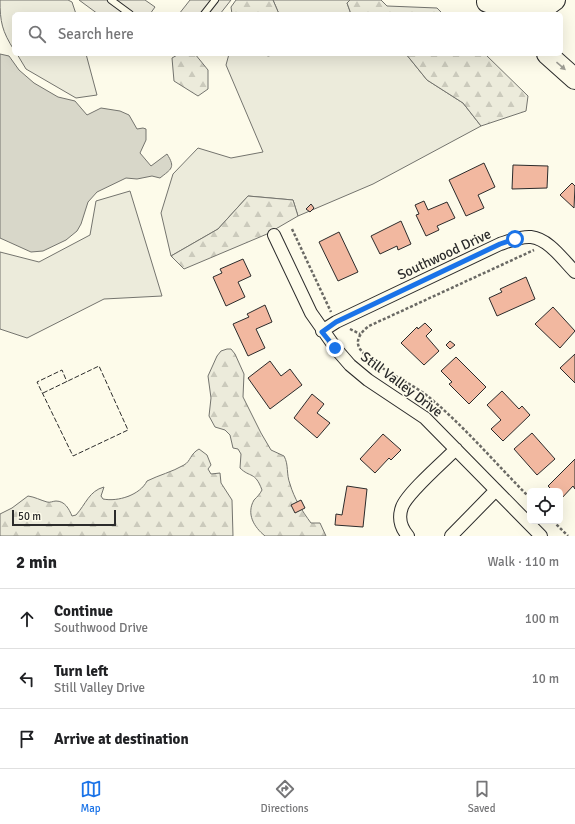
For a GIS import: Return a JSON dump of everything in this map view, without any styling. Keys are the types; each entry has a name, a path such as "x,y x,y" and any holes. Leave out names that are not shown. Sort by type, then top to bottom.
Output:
{"main road":[{"path":"491,6 530,10 544,7 555,0"},
{"path":"549,56 575,78"}],"street":[{"name":"Still Valley Drive","path":"274,236 310,313 322,332 350,365 368,380 425,418 540,536"},
{"name":"Southwood Drive","path":"322,332 336,322 500,244 515,239 531,237 546,243 575,272"},
{"path":"408,536 403,530 400,519 404,503 456,449"},
{"path":"451,536 496,490"}],"lane":[{"path":"111,0 127,12"},
{"path":"206,12 215,0"}],"path":[{"path":"292,229 336,322 360,334"},
{"path":"527,495 429,397 372,359 361,349 359,345 360,334 369,326 525,255 546,243"},
{"path":"556,524 568,536"}],"green space":[{"path":"0,0 68,0 72,2 75,12 12,12 12,46 2,26"},
{"path":"236,0 273,0 278,12 232,12 231,7"},
{"path":"273,0 350,0 347,3 350,12 278,12"},
{"path":"350,0 381,0 387,6 437,8 441,12 350,12 347,3"},
{"path":"18,56 87,56 97,95 76,98 26,69"},
{"path":"176,56 197,56 208,70 208,89 198,96 174,81 172,58"},
{"path":"228,56 408,56 427,80 463,103 481,126 373,184 298,216 293,200 248,196 218,229 171,256 161,213 173,174 198,148 231,158 263,152 226,65"},
{"path":"408,56 487,56 528,96 526,111 481,126 463,103 427,80"},
{"path":"130,191 162,296 104,299 27,338 0,329 0,252 39,262 90,235 96,201"},
{"path":"248,196 293,200 298,216 267,234 184,269 171,256 218,229"},
{"path":"231,349 235,354 244,374 243,397 261,433 271,450 284,456 289,480 304,514 311,523 320,523 326,536 265,536 252,520 252,505 262,490 255,477 240,468 241,454 238,449 233,448 230,435 225,430 215,427 209,416 211,398 208,376 217,356 221,351"},
{"path":"199,449 207,455 211,465 208,469 211,474 220,473 221,483 232,500 233,536 0,536 0,514 12,508 28,496 48,502 62,502 68,508 72,516 76,515 91,495 99,489 104,487 101,496 103,499 109,500 134,494 144,486 147,481 184,465"}],"shaded area":[{"path":"79,0 145,0 155,7 151,12 95,12"},
{"path":"190,0 231,0 222,12 181,12"},
{"path":"0,54 9,56 19,70 34,83 58,97 75,101 87,115 101,108 120,111 129,115 137,129 146,129 146,140 140,153 151,166 167,154 172,165 171,168 160,178 152,176 137,179 126,178 97,192 88,202 81,224 77,231 66,240 43,251 31,252 0,238"}],"building":[{"path":"484,163 495,187 478,195 484,208 466,216 449,180"},
{"path":"513,165 548,166 547,188 512,189"},
{"path":"572,183 575,186 574,208 560,195"},
{"path":"424,201 428,210 447,202 455,218 437,226 439,230 426,236 416,215 419,214 415,205"},
{"path":"311,204 314,208 310,212 306,209"},
{"path":"401,221 411,244 398,250 397,246 380,254 371,236"},
{"path":"339,232 358,272 338,281 319,242"},
{"path":"243,259 251,276 238,282 245,297 226,306 213,277 222,273 220,269"},
{"path":"526,277 535,299 497,316 489,298 502,292 500,289"},
{"path":"265,305 272,322 256,329 265,348 248,356 233,324 249,317 247,314"},
{"path":"553,307 575,331 560,348 535,324"},
{"path":"425,323 432,330 426,336 439,351 424,365 401,343 417,327 418,329"},
{"path":"450,341 455,345 450,349 446,345"},
{"path":"575,354 575,383 560,368"},
{"path":"456,357 486,387 469,404 449,384 452,382 441,371"},
{"path":"270,361 281,376 290,369 302,385 270,409 248,378"},
{"path":"502,391 519,409 522,406 530,415 503,441 491,429 501,420 487,405"},
{"path":"312,394 324,404 317,413 330,423 317,438 294,418"},
{"path":"532,433 555,459 537,475 514,449"},
{"path":"383,434 401,450 391,460 389,458 375,473 360,459"},
{"path":"575,459 575,489 573,486 563,497 563,488 550,488 548,486"},
{"path":"347,486 367,489 363,527 335,525 336,514 342,515"},
{"path":"301,500 305,508 295,513 291,505"}],"fence":[{"path":"43,393 99,366 128,430 73,456 37,382 62,370 67,382"}],"route":[{"path":"335,348 322,332 336,322 500,244 515,239"}]}
